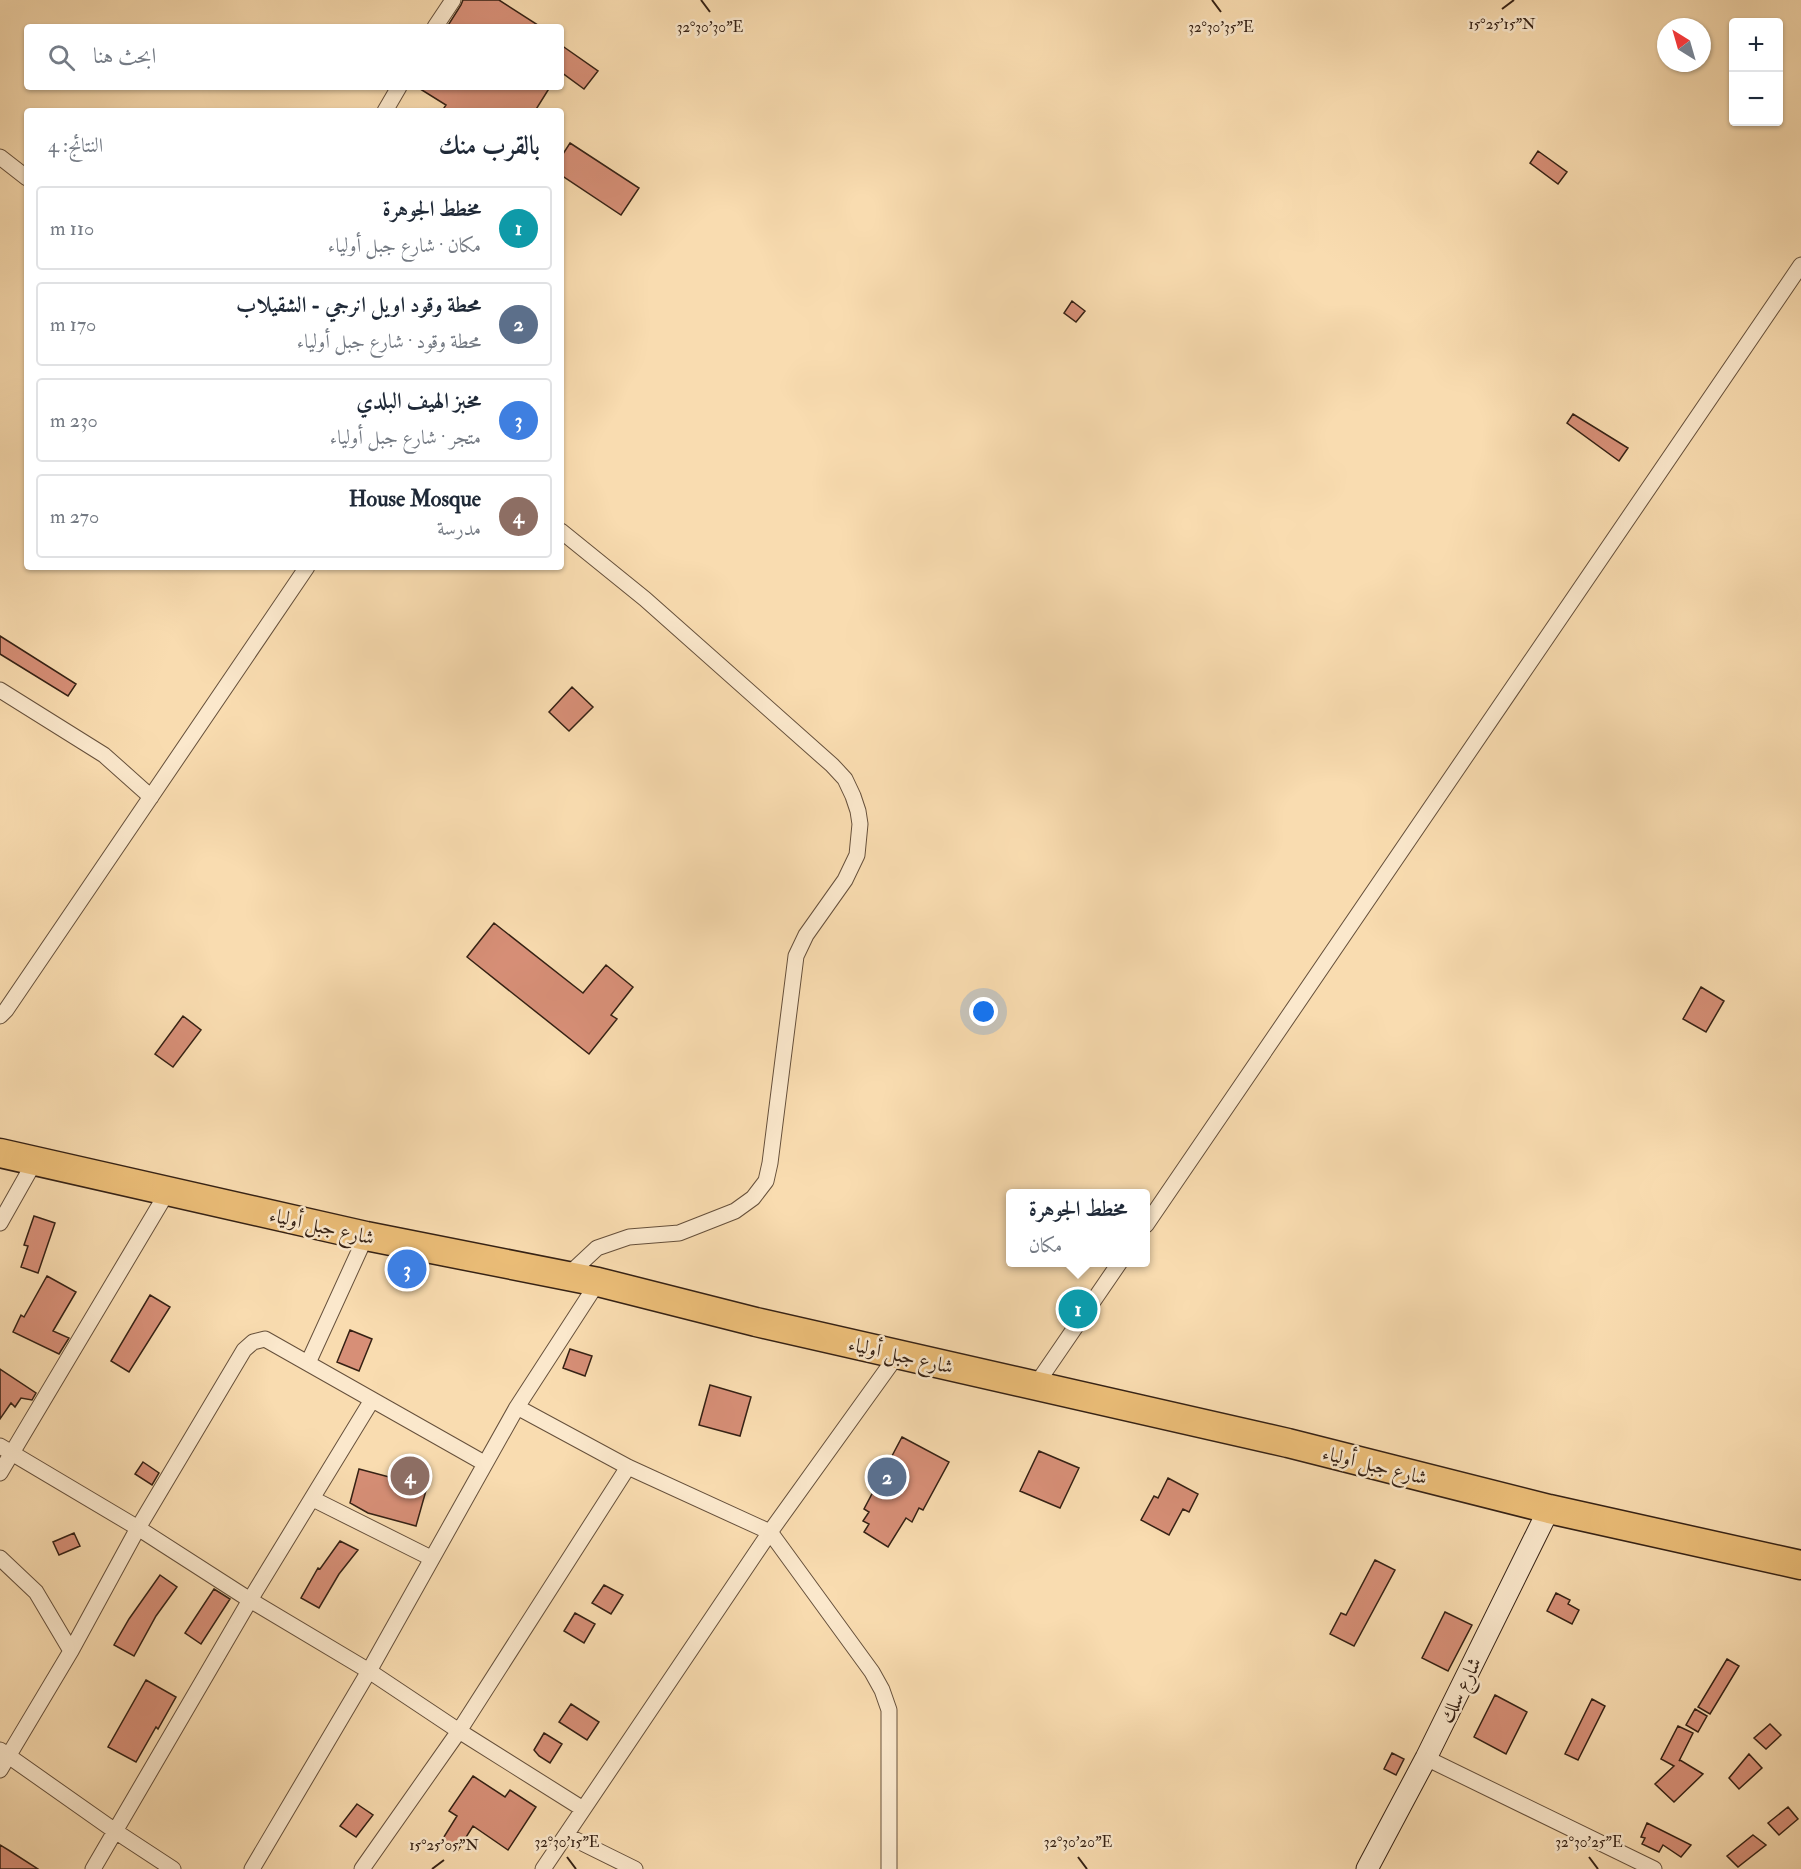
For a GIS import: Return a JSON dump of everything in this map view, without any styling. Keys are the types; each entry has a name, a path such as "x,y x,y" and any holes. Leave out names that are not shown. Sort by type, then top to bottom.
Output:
{"highway":[{"name":"شارع جبل أولياء","path":"0,1153 366,1236 598,1282 756,1322 1288,1443 1549,1509 1801,1565"}],"street":[{"path":"437,24 453,0"},
{"path":"387,108 397,90"},
{"path":"0,157 24,176"},
{"path":"1150,1219 1801,266"},
{"path":"564,533 645,599 832,765 845,779 853,796 860,824 857,855 845,880 806,935 796,956 766,1181 753,1198 735,1211 679,1233 629,1237 597,1248 567,1276"},
{"path":"0,1016 305,570"},
{"path":"0,690 104,755 151,797"},
{"path":"0,1223 34,1161"},
{"path":"0,1473 5,1450 168,1191"},
{"path":"308,1363 366,1236"},
{"path":"1035,1386 1117,1267"},
{"path":"252,1869 369,1671 484,1462 598,1282"},
{"path":"0,1770 5,1753 71,1651 138,1528 244,1350 253,1342 265,1339 484,1462"},
{"path":"543,1869 770,1532 898,1354"},
{"path":"93,1869 250,1600 372,1400"},
{"path":"517,1407 628,1467 770,1532 872,1672 882,1690 889,1710 889,1869"},
{"path":"5,1450 138,1528 250,1600 369,1671 583,1809"},
{"path":"362,1869 459,1731 628,1467"},
{"path":"313,1498 431,1558"},
{"name":"شارع سلك","path":"1367,1869 1426,1758 1549,1509"},
{"path":"0,1558 36,1592 71,1651"},
{"path":"5,1753 173,1869"},
{"path":"1426,1758 1654,1869"},
{"path":"566,1835 633,1869"}],"building":[{"path":"463,0 499,0 536,24 449,24"},
{"path":"564,47 598,71 584,89 564,74"},
{"path":"422,90 548,90 537,108 444,108 446,105"},
{"path":"570,143 639,188 621,215 564,177 564,152"},
{"path":"1538,151 1567,172 1558,184 1530,163"},
{"path":"1072,301 1085,311 1076,322 1064,313"},
{"path":"1573,414 1628,448 1619,461 1567,423"},
{"path":"0,636 76,684 68,696 0,654"},
{"path":"572,687 593,707 569,731 549,712"},
{"path":"494,923 583,993 606,965 633,987 611,1015 617,1019 589,1054 467,957"},
{"path":"1701,987 1724,1001 1706,1032 1683,1019"},
{"path":"183,1016 201,1030 173,1067 155,1054"},
{"path":"34,1216 55,1223 38,1273 21,1267 28,1246 24,1245"},
{"path":"47,1276 76,1292 53,1331 69,1338 59,1354 13,1332 21,1315 24,1317"},
{"path":"150,1295 170,1307 129,1372 111,1361"},
{"path":"350,1330 372,1339 359,1371 337,1362"},
{"path":"570,1349 592,1356 585,1376 563,1368"},
{"path":"0,1369 36,1393 32,1400 21,1398 15,1407 11,1403 0,1419"},
{"path":"710,1385 751,1397 740,1436 699,1425"},
{"path":"902,1437 949,1462 923,1510 919,1508 912,1522 906,1518 888,1547 864,1532 869,1524 863,1521 869,1512 864,1509"},
{"path":"1039,1451 1079,1468 1060,1508 1020,1491"},
{"path":"143,1462 159,1473 152,1485 135,1474"},
{"path":"359,1469 427,1487 416,1526 368,1513 350,1503"},
{"path":"1168,1478 1198,1494 1189,1512 1183,1509 1169,1535 1141,1520 1154,1496 1158,1498"},
{"path":"74,1533 80,1546 59,1555 53,1542"},
{"path":"340,1541 358,1550 339,1574 319,1608 301,1598 318,1568 320,1569"},
{"path":"1375,1560 1395,1570 1354,1646 1330,1634 1341,1613 1346,1615"},
{"path":"160,1575 177,1587 156,1616 134,1656 114,1645"},
{"path":"604,1585 623,1595 611,1614 592,1603"},
{"path":"214,1589 230,1599 201,1644 185,1633"},
{"path":"1556,1593 1570,1600 1568,1604 1579,1610 1572,1624 1547,1611"},
{"path":"1445,1612 1472,1625 1448,1671 1422,1658"},
{"path":"575,1613 595,1624 584,1643 564,1631"},
{"path":"1727,1659 1739,1666 1710,1714 1698,1707"},
{"path":"146,1680 176,1697 136,1762 108,1747"},
{"path":"1495,1695 1527,1712 1506,1754 1474,1737"},
{"path":"1592,1699 1605,1706 1578,1760 1565,1754"},
{"path":"571,1704 599,1722 587,1740 559,1722"},
{"path":"1695,1709 1707,1716 1698,1732 1686,1725"},
{"path":"1770,1724 1781,1735 1766,1749 1754,1738"},
{"path":"1678,1726 1693,1733 1679,1761 1703,1774 1674,1802 1655,1784 1674,1766 1661,1759"},
{"path":"544,1733 562,1744 550,1763 534,1750"},
{"path":"1392,1753 1404,1759 1396,1775 1384,1769"},
{"path":"1749,1754 1762,1768 1739,1789 1729,1778"},
{"path":"473,1776 505,1797 510,1790 536,1807 508,1850 473,1826 458,1850 442,1840 457,1816 449,1811"},
{"path":"357,1804 373,1815 356,1837 340,1826"},
{"path":"1788,1807 1798,1819 1779,1835 1768,1823"},
{"path":"1647,1823 1691,1845 1681,1857 1663,1845 1659,1852 1642,1844 1645,1838 1641,1837"},
{"path":"1753,1835 1766,1845 1738,1867 1727,1856"},
{"path":"0,1845 10,1851 38,1869 0,1869"}],"place":[{"name":"مخبز الهيف البلدي","path":"407,1269"},
{"name":"مخطط الجوهرة","path":"1078,1309"},
{"name":"House Mosque","path":"410,1476"},
{"name":"محطة وقود اويل انرجي - الشقيلاب","path":"887,1477"}]}
